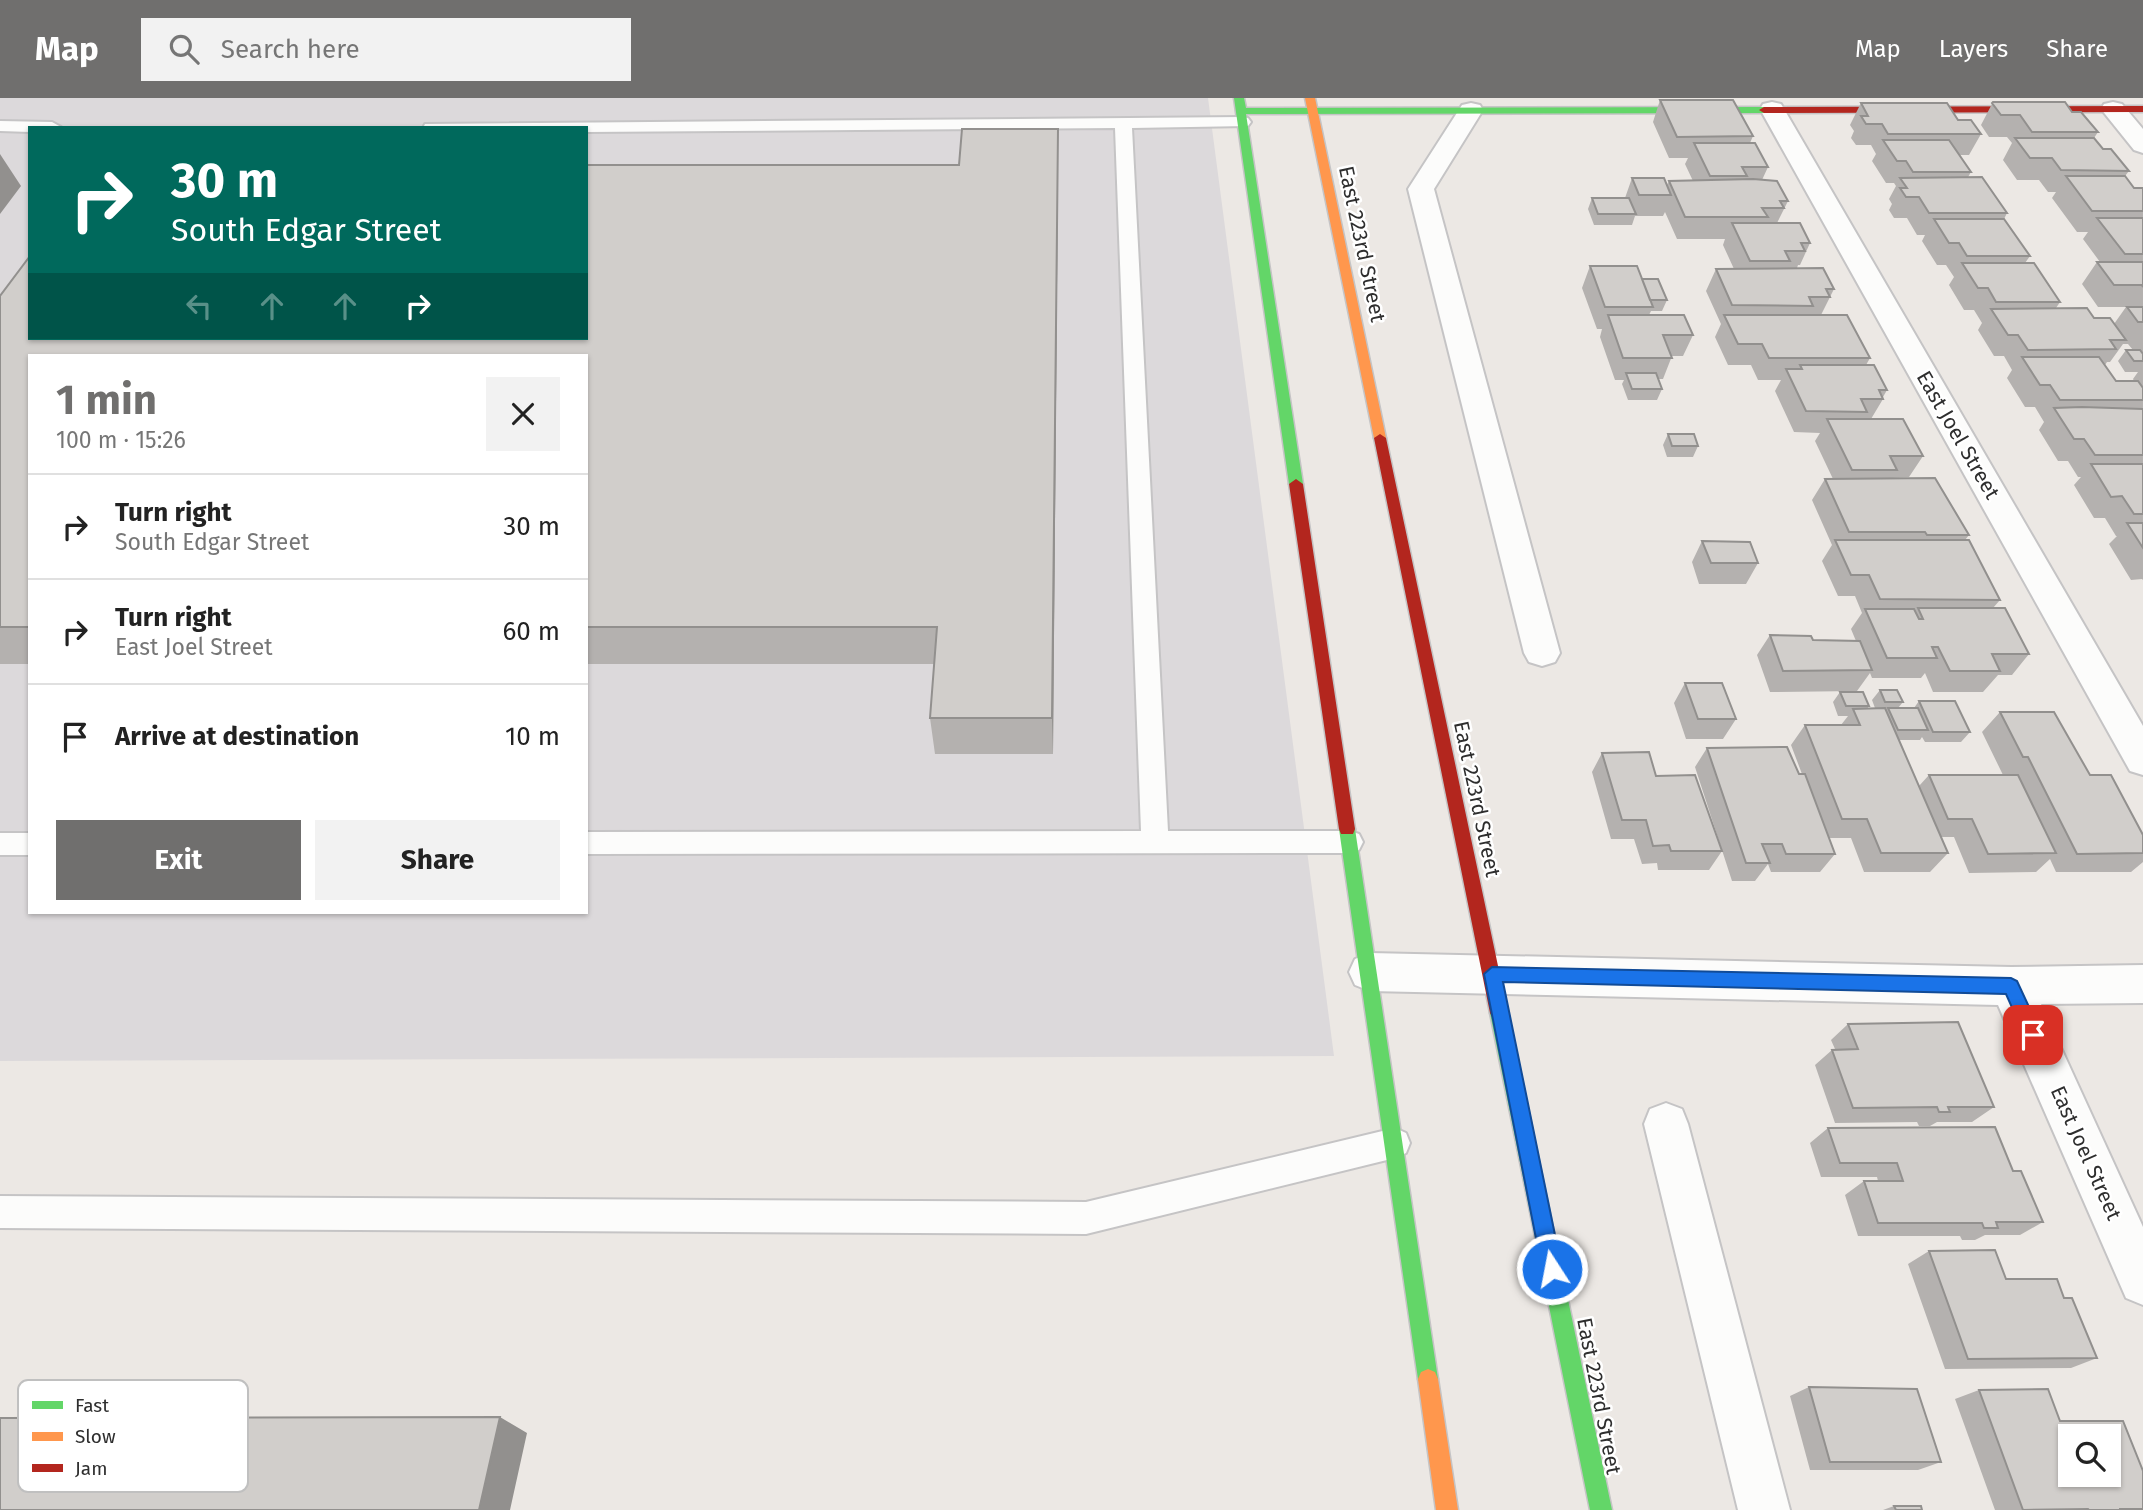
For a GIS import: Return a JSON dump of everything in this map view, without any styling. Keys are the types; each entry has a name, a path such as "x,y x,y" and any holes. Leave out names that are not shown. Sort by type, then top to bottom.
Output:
{"main road":[{"path":"1447,1510 1370,972 1240,110 1312,104 1471,110 2143,109"},
{"name":"East 223rd Street","path":"1312,104 1601,1510"}],"street":[{"path":"2113,108 2143,145"},
{"name":"East Joel Street","path":"1772,109 2143,761"},
{"path":"1471,110 1421,189 1542,653"},
{"path":"1370,972 2011,986 2143,984"},
{"name":"East Joel Street","path":"2011,986 2143,1281"},
{"path":"1666,1124 1764,1510"}],"lane":[{"path":"588,127 1123,122 1240,110"},
{"path":"1123,122 1155,842"},
{"path":"0,126 28,127"},
{"path":"588,843 1350,842"},
{"path":"0,844 28,844"},
{"path":"0,1212 1086,1217 1395,1143"}],"shaded area":[{"path":"0,98 1208,98 1334,1056 0,1061"}],"building":[{"path":"1660,100 1733,100 1753,136 1677,137"},
{"path":"1993,102 2065,102 2072,112 2081,112 2098,132 2032,132 2020,115 2001,115"},
{"path":"1861,103 1947,103 1958,120 1971,120 1981,134 1888,134 1882,124 1866,124 1861,116 1868,116"},
{"path":"962,129 1058,129 1052,718 930,718 937,627 588,627 588,354 28,354 28,627 0,627 0,296 28,259 28,340 588,340 588,165 959,165"},
{"path":"2015,138 2094,138 2103,149 2111,149 2129,171 2061,170 2052,158 2030,158"},
{"path":"1883,140 1949,140 1971,172 1913,172 1906,161 1897,161"},
{"path":"1694,143 1755,143 1768,167 1742,167 1747,176 1710,176"},
{"path":"2066,176 2125,176 2134,188 2143,188 2143,211 2092,211"},
{"path":"1982,177 2007,213 1929,213 1919,197 1906,197 1900,188 1907,188 1900,178"},
{"path":"1632,178 1664,178 1671,195 1639,195"},
{"path":"1669,181 1777,181 1788,201 1780,201 1784,208 1762,208 1768,217 1685,217"},
{"path":"1592,198 1629,198 1636,214 1598,214"},
{"path":"2097,218 2143,218 2143,254 2125,254"},
{"path":"1934,219 2004,219 2030,256 1967,256 1959,243 1949,243"},
{"path":"1732,223 1800,223 1810,243 1801,243 1805,251 1785,251 1790,261 1750,261"},
{"path":"2097,262 2143,262 2143,287 2114,285"},
{"path":"1962,263 2034,263 2060,302 1996,302 1988,288 1978,288"},
{"path":"1590,266 1637,266 1653,307 1605,307"},
{"path":"1823,268 1834,289 1826,289 1830,297 1809,297 1813,306 1732,305 1716,269"},
{"path":"1642,279 1658,279 1667,300 1650,300"},
{"path":"2127,307 2143,307 2143,322 2138,322"},
{"path":"2087,308 2094,318 2110,318 2126,340 2110,340 2116,349 2028,350 2018,335 2008,335 1991,309"},
{"path":"1608,315 1684,315 1693,335 1663,335 1672,358 1623,358"},
{"path":"1724,315 1847,315 1870,358 1769,358 1762,344 1738,344"},
{"path":"2126,350 2140,350 2143,361 2134,361"},
{"path":"2022,357 2099,357 2116,381 2138,381 2143,388 2143,400 2060,400 2050,385 2040,385"},
{"path":"1800,365 1874,365 1887,390 1879,390 1883,399 1861,399 1867,412 1806,411 1786,369 1802,369"},
{"path":"1626,373 1656,373 1662,389 1632,389"},
{"path":"2054,408 2143,409 2143,455 2095,455 2084,439 2074,439"},
{"path":"1827,419 1903,419 1923,456 1890,456 1897,470 1852,470"},
{"path":"1668,434 1694,434 1698,446 1672,446"},
{"path":"2091,464 2143,464 2143,514 2134,514 2122,496 2111,497"},
{"path":"1935,478 1969,535 1849,532 1825,479"},
{"path":"2127,523 2143,523 2143,548"},
{"path":"1835,540 1969,540 2000,600 1880,599 1869,575 1851,575"},
{"path":"1702,541 1750,542 1758,563 1711,563"},
{"path":"1918,608 2005,608 2029,654 1992,654 2000,671 1950,671 1938,647 1932,647 1937,658 1887,658 1865,609 1914,609 1919,619 1923,619"},
{"path":"1770,635 1811,636 1813,640 1860,641 1872,670 1783,671"},
{"path":"1685,683 1722,683 1736,719 1698,719"},
{"path":"1880,690 1897,690 1903,702 1885,702"},
{"path":"1840,692 1863,692 1869,706 1846,706"},
{"path":"1919,701 1955,701 1970,732 1933,732"},
{"path":"1885,708 1948,853 1881,853 1867,819 1842,819 1805,725 1860,725 1853,709"},
{"path":"1888,708 1918,708 1928,730 1898,730"},
{"path":"2000,712 2054,712 2090,775 2111,775 2143,835 2143,853 2077,854 2028,757 2023,757"},
{"path":"1787,747 1799,774 1805,774 1835,854 1786,854 1782,844 1762,844 1770,863 1746,863 1707,748"},
{"path":"1649,752 1656,776 1695,775 1722,851 1671,851 1669,845 1653,846 1646,820 1622,820 1602,753"},
{"path":"1929,775 2018,775 2056,853 1988,854 1972,819 1948,819"},
{"path":"1958,1022 1994,1107 1948,1107 1950,1112 1939,1112 1937,1107 1853,1108 1832,1050 1858,1049 1848,1024"},
{"path":"1995,1127 2013,1171 2021,1171 2043,1222 1996,1222 1998,1228 1984,1228 1982,1223 1878,1223 1864,1181 1903,1181 1897,1163 1840,1163 1828,1128"},
{"path":"1995,1250 2006,1279 2057,1279 2064,1298 2072,1298 2097,1358 1968,1359 1929,1251"},
{"path":"1809,1387 1917,1389 1941,1462 1830,1462"},
{"path":"2048,1389 2060,1421 2123,1421 2143,1471 2143,1509 2023,1510 1979,1390"},
{"path":"500,1417 479,1510 0,1510 0,1418 18,1418 18,1492 248,1492 248,1418"},
{"path":"1894,1506 1921,1506 1922,1510 1896,1510"}],"traffic: fast":[{"path":"1239,98 1296,484"},
{"path":"1240,111 1764,110"},
{"path":"1347,829 1428,1379"},
{"path":"1499,1013 1601,1510"}],"traffic: slow":[{"path":"1310,98 1380,438"},
{"path":"1428,1379 1447,1510"}],"traffic: jam":[{"path":"1764,110 2143,109"},
{"path":"1380,438 1499,1013"},
{"path":"1296,484 1347,829"}],"route":[{"path":"1552,1269 1492,974 2011,986 2033,1035"}]}
